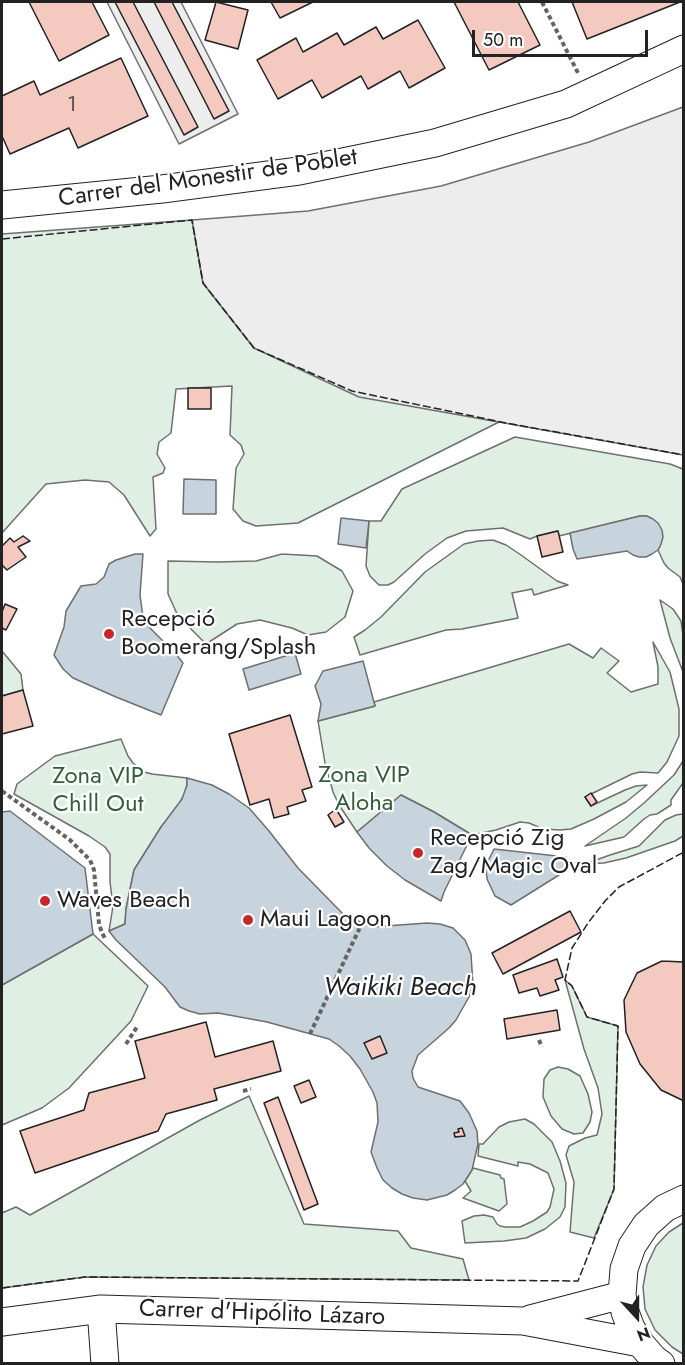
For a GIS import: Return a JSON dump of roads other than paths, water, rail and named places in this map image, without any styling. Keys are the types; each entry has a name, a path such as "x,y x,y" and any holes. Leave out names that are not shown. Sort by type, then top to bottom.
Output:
{"street":[{"name":"Carrer del Monestir de Poblet","path":"2,205 162,189 299,171 435,142 566,104 684,49"},
{"path":"652,1357 631,1328 625,1312 622,1295 624,1269 632,1246 646,1225 664,1208 684,1199"},
{"name":"Carrer d'Hipólito Lázaro","path":"523,1321 622,1295"},
{"path":"101,1310 105,1364"},
{"name":"Carrer d'Hipólito Lázaro","path":"2,1322 101,1310 523,1321 652,1357"}],"water":[{"path":"184,479 216,480 216,514 183,514"},
{"path":"640,516 653,519 662,530 663,537 658,550 646,557 639,557 627,551 577,559 570,533"},
{"path":"341,518 369,521 366,548 338,544"},
{"name":"Recepció Boomerang/Splash","path":"135,554 143,554 140,595 143,617 148,626 183,663 161,715 73,678 63,669 54,655 64,627 66,611 81,586 96,584 104,577 109,564"},
{"path":"295,653 301,674 249,690 243,669"},
{"path":"363,661 375,706 318,721 321,704 315,686 323,671"},
{"name":"Waikiki Beach","path":"187,778 212,785 249,808 298,868 344,915 372,927 440,924 453,928 465,940 471,954 473,985 469,997 449,1028 418,1055 412,1071 418,1087 460,1101 469,1113 477,1131 478,1144 472,1170 463,1184 455,1190 447,1195 427,1200 402,1194 383,1180 371,1152 378,1122 377,1103 360,1069 339,1046 329,1039 267,1022 218,1013 200,1014 180,1007 165,987 109,931 125,924 134,870 182,799"},
{"name":"Recepció Zig Zag/Magic Oval","path":"401,795 472,835 441,901 405,880 387,866 357,832"},
{"name":"Waves Beach","path":"10,811 85,868 93,934 2,985 2,812"},
{"path":"494,849 566,857 567,870 511,905 495,896 487,879 488,861"}],"place":[{"name":"Recepció Boomerang/Splash","path":"109,634"},
{"name":"Recepció Zig Zag/Magic Oval","path":"418,853"},
{"name":"Waves Beach","path":"45,901"},
{"name":"Maui Lagoon","path":"248,920"}],"park label":[{"name":"Zona VIP Aloha","path":"364,790"},
{"name":"Zona VIP Chill Out","path":"98,791"}]}
